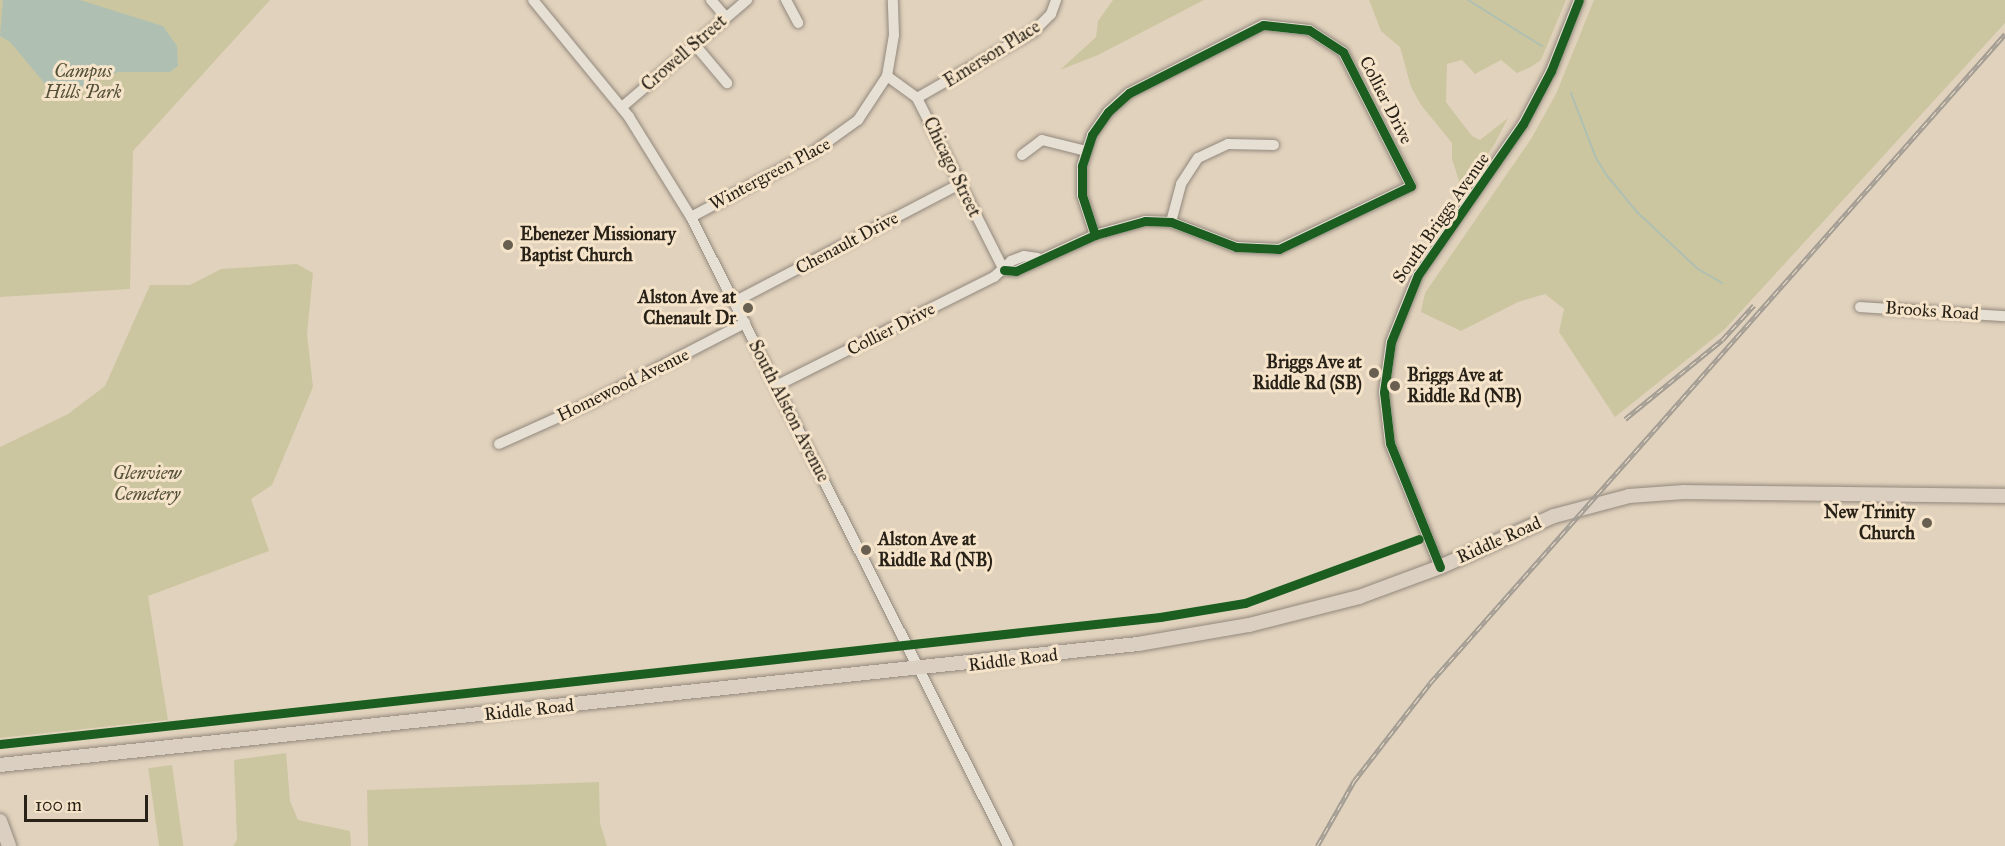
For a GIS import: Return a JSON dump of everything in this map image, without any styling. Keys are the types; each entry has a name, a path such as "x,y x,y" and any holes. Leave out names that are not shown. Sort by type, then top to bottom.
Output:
{"main road":[{"name":"Riddle Road","path":"0,765 920,670 1115,647 1249,625 1359,597 1440,567 1533,523 1629,496 1695,492 2005,496"},
{"path":"0,821 9,846"}],"street":[{"name":"South Alston Avenue","path":"533,0 622,107 660,161 691,216 1008,846"},
{"path":"711,0 726,17"},
{"name":"Crowell Street","path":"622,107 747,0"},
{"path":"786,0 798,23"},
{"name":"Wintergreen Place","path":"691,216 838,138 867,108 887,76 894,35 893,0"},
{"name":"Emerson Place","path":"917,98 1034,32 1051,14 1056,0"},
{"name":"South Briggs Avenue","path":"1440,567 1401,478 1390,443 1384,392 1391,342 1402,307 1418,275 1528,116 1579,0"},
{"name":"Collier Drive","path":"776,386 1004,270 1016,271 1038,258 1137,222 1171,222 1236,247 1279,249 1411,186 1343,52 1316,32 1282,24 1254,28 1129,93 1099,122 1086,151 1082,195 1095,236"},
{"path":"695,45 727,83"},
{"name":"Chicago Street","path":"887,76 917,98 1004,270"},
{"path":"1022,155 1042,140 1086,151"},
{"path":"1171,222 1180,184 1198,158 1228,144 1274,145"},
{"name":"Chenault Drive","path":"735,302 960,184"},
{"name":"Brooks Road","path":"1860,307 2005,316"},
{"name":"Homewood Avenue","path":"499,444 588,404 745,323"}],"green space":[{"name":"Campus Hills Park","path":"0,0 270,0 133,151 130,289 0,297"},
{"path":"1113,0 1204,0 1098,55 1060,70 1096,37 1098,21"},
{"path":"1369,0 1566,0 1541,60 1531,67 1517,73 1501,60 1475,74 1462,60 1447,64 1446,102 1472,136 1480,140 1508,118 1494,145 1453,203 1460,184 1452,159 1452,143 1421,105 1411,87 1400,47 1381,31"},
{"path":"1594,0 2005,0 2005,23 1724,330 1615,417 1559,332 1564,309 1545,294 1518,302 1461,331 1421,312 1425,293 1531,139 1556,94"},
{"name":"Glenview Cemetery","path":"297,264 313,273 307,334 313,387 272,485 251,499 269,551 148,596 168,720 0,738 0,447 68,414 105,386 150,285 190,285 221,269"},
{"path":"286,753 290,801 298,820 350,831 351,846 233,846 237,840 234,760"},
{"path":"172,765 183,846 159,846 148,768"},
{"path":"599,782 600,823 607,846 368,846 367,790"}],"shaded area":[{"path":"3,0 80,0 163,26 177,46 178,66 170,72 118,72 67,92 51,91 10,42 0,36"}],"waterway":[{"path":"1468,0 1542,46"},
{"path":"1571,93 1596,158 1608,177 1637,212 1698,269 1722,283"}],"railway":[{"path":"1317,846 1354,781 1430,683 2005,34"},
{"path":"1625,419 1722,340 1754,305"}],"cycle path":[{"path":"1440,567 1390,443 1384,392 1391,342 1418,275 1523,124 1551,71 1579,0"},
{"path":"1004,270 1016,271 1095,235 1145,221 1171,222 1236,247 1279,249 1411,186 1343,52 1309,30 1263,25 1129,93 1108,112 1092,135 1082,166 1082,195 1095,235"},
{"path":"0,744 1160,617 1245,603 1419,539"}],"place":[{"name":"Ebenezer Missionary Baptist Church","path":"508,245"},
{"name":"Alston Ave at Chenault Dr","path":"748,308"},
{"name":"Briggs Ave at Riddle Rd (SB)","path":"1374,373"},
{"name":"Briggs Ave at Riddle Rd (NB)","path":"1395,386"},
{"name":"New Trinity Church","path":"1927,523"},
{"name":"Alston Ave at Riddle Rd (NB)","path":"866,550"}]}
